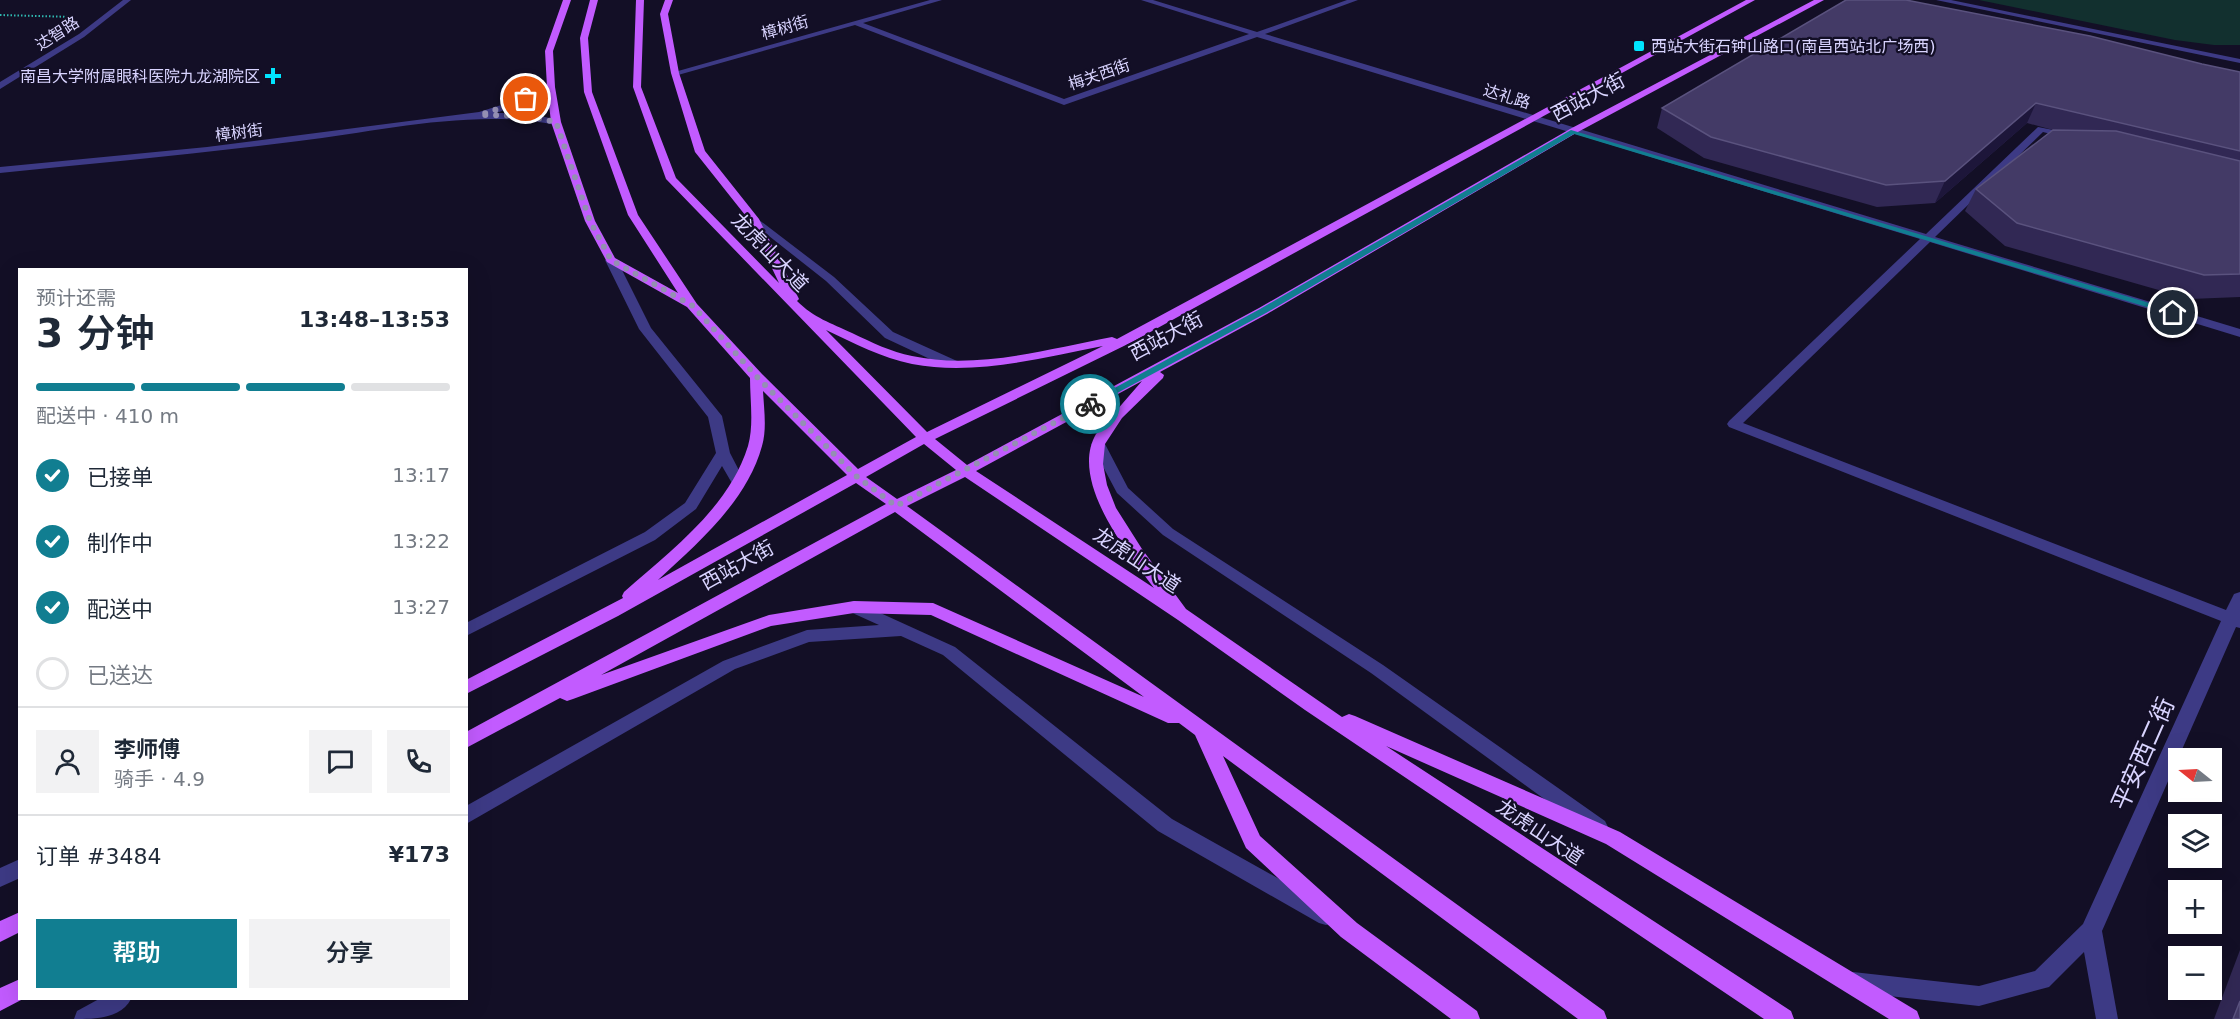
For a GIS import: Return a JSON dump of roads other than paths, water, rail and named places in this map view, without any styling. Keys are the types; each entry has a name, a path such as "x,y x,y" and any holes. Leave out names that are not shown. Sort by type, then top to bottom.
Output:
{"main road":[{"path":"567,0 549,51 551,87 556,122 590,221 611,260 693,306"},
{"path":"594,0 584,38 588,92 633,215 693,306 757,377 856,476 1596,1019"},
{"name":"龙虎山大道","path":"640,0 637,87 671,179 925,438 966,471 1184,616 1311,705 1783,1019"},
{"path":"669,0 664,14 675,73 699,152 754,219 800,313 875,348 913,360 952,364 1008,358 1130,338"},
{"name":"西站大街","path":"612,612 925,438 1130,338 1530,118 1751,0"},
{"name":"西站大街","path":"468,740 896,506 966,471 1263,311 1573,131 1820,0"},
{"path":"1184,616 1110,513 1095,472 1098,444 1116,417 1148,382 1263,311"},
{"path":"468,687 612,612 718,513 738,482 755,445 757,377"},
{"path":"521,710 769,621 854,607 933,609 1202,730 1253,842 1349,930 1469,1019"},
{"path":"1311,705 1613,838 1909,1019"},
{"path":"0,932 18,922"},
{"path":"0,1000 18,990"}],"street":[{"name":"达智路","path":"0,86 69,45 108,18 127,0"},
{"name":"樟树街","path":"675,73 938,0"},
{"name":"达礼路","path":"1145,0 2240,333"},
{"name":"梅关西街","path":"856,23 1064,102 1354,0"},
{"path":"1940,0 2240,61"},
{"path":"2153,43 2240,54"},
{"path":"480,115 526,99 551,87"},
{"path":"480,115 526,116 556,122"},
{"name":"樟树街","path":"0,170 207,150 480,115"},
{"path":"2085,140 2041,129 1734,424 2236,620"},
{"path":"754,219 830,279 889,335 952,364"},
{"path":"611,260 645,329 715,417 723,453 738,482"},
{"path":"1098,444 1122,490 1168,532 1377,669 1613,838"},
{"path":"468,629 651,536 691,507 723,453"},
{"name":"平安西二街","path":"2091,931 2236,620 2240,598"},
{"path":"854,607 949,651 1165,825 1349,930"},
{"path":"468,815 729,665 807,636 903,630"},
{"path":"0,878 18,869"},
{"path":"1848,981 1979,996 2041,980 2091,931"},
{"path":"2091,931 2108,1019"},
{"path":"85,1019 118,1000"}],"place":[{"name":"西站大街石钟山路口(南昌西站北广场西)","path":"1639,46"},
{"name":"南昌大学附属眼科医院九龙湖院区","path":"273,76"}]}
